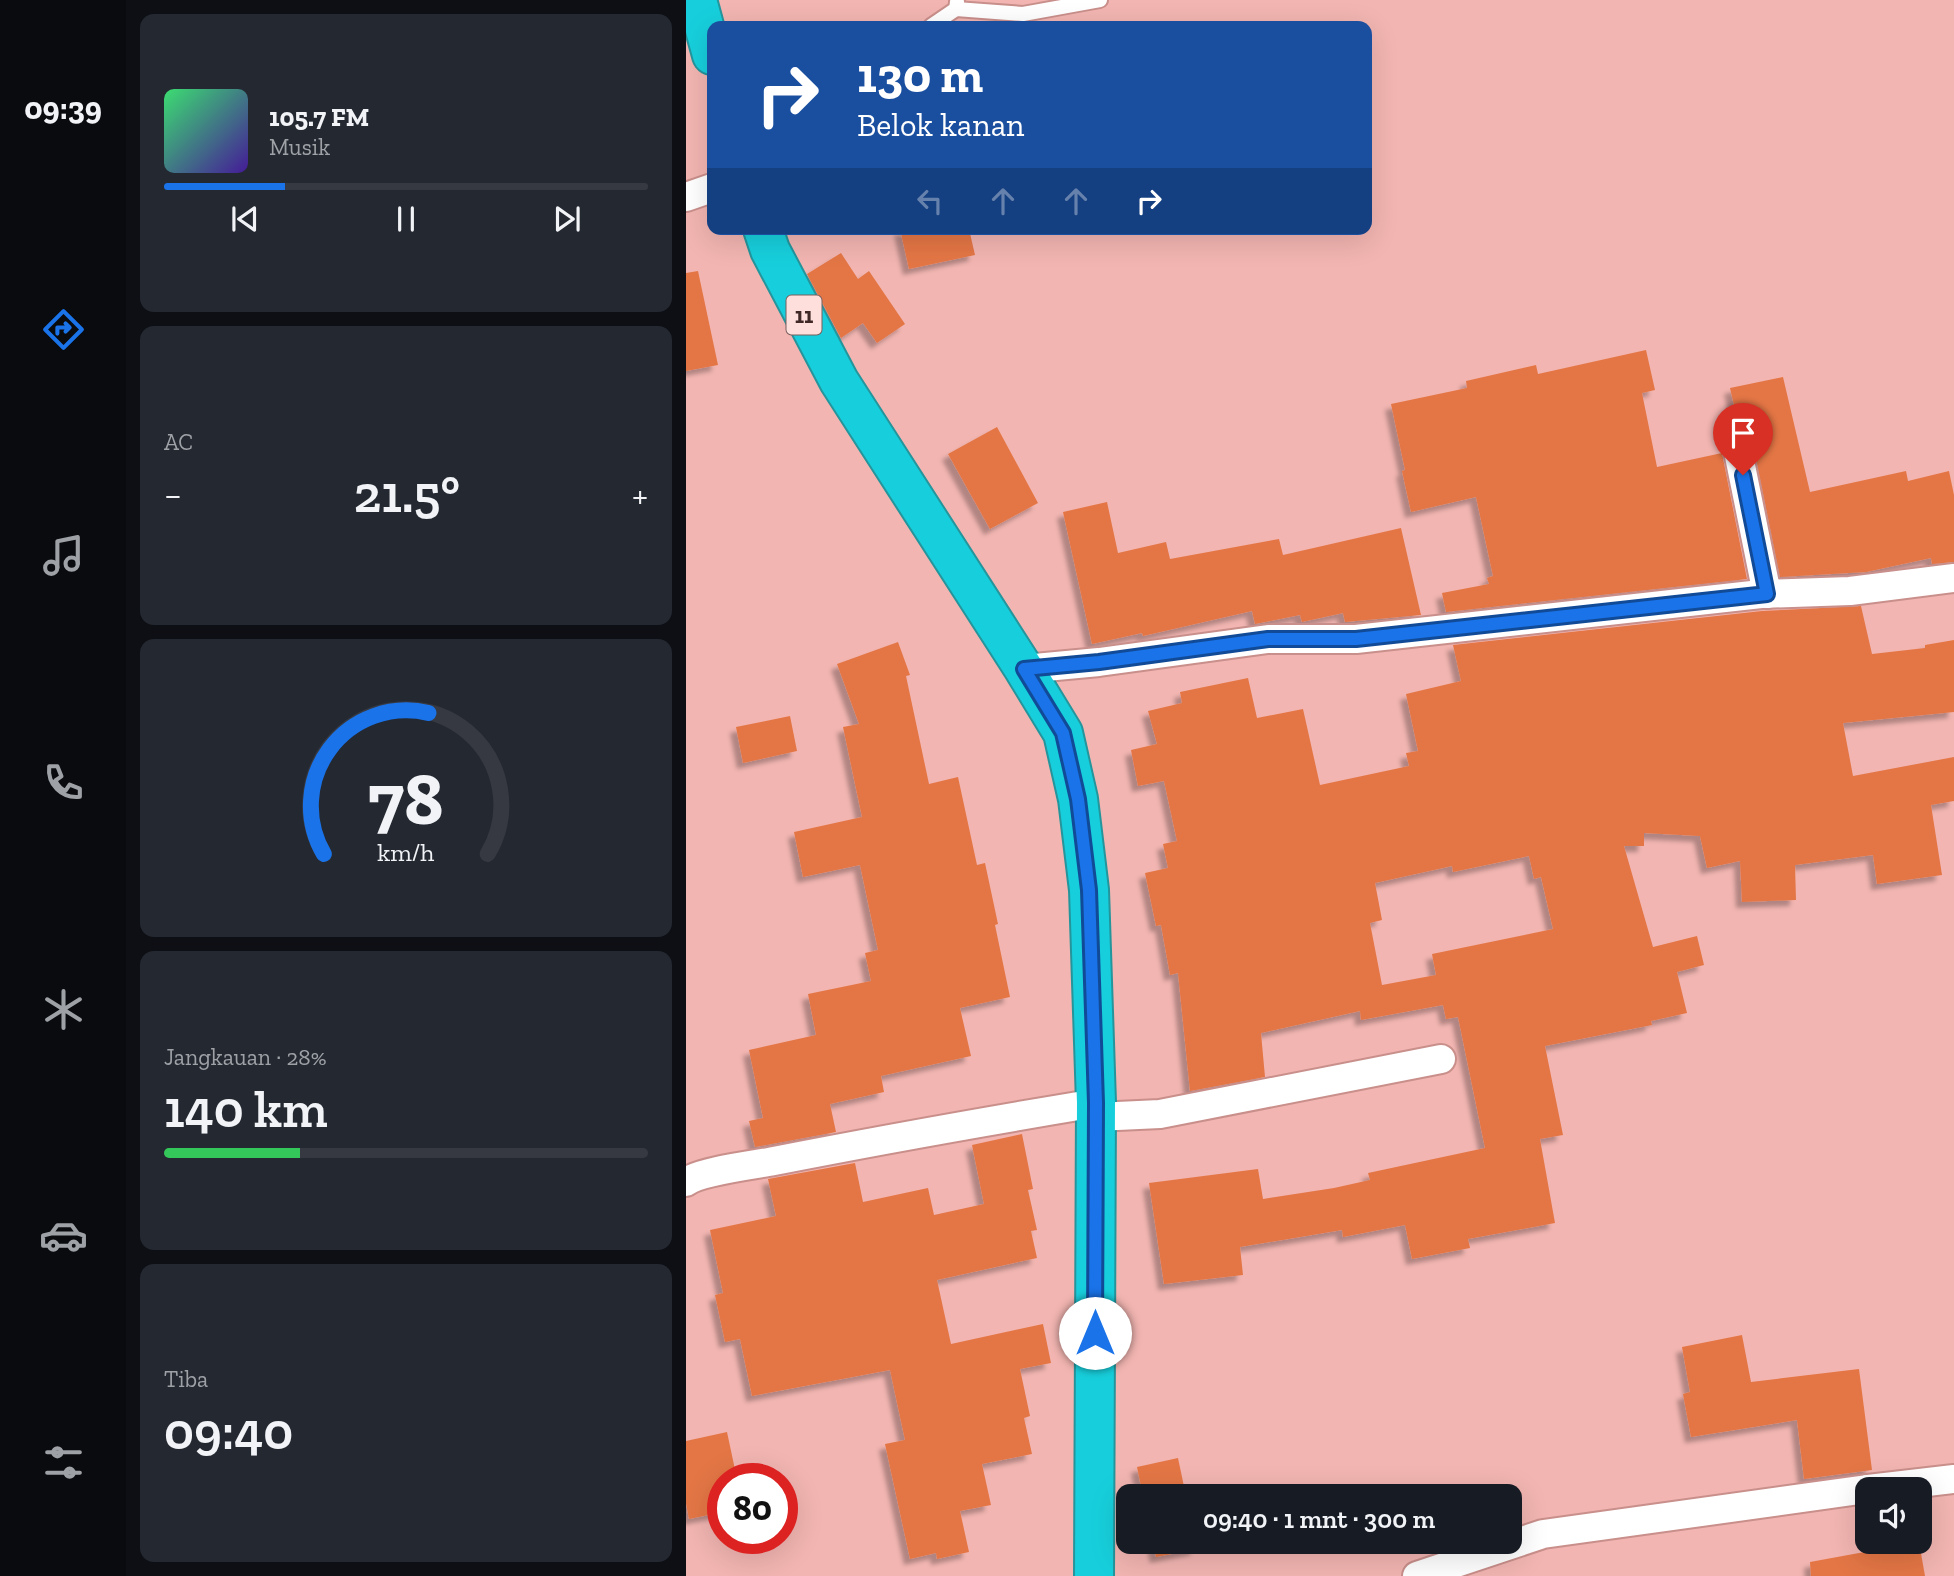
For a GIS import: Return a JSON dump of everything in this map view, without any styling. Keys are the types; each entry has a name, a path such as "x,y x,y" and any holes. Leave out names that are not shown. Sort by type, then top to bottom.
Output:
{"highway":[{"path":"697,0 707,37"},
{"name":"11","path":"765,235 770,250 839,381 1063,733 1078,799 1089,890 1096,1110 1094,1576"}],"street":[{"path":"686,197 707,190"},
{"path":"1738,451 1767,594"},
{"path":"1024,669 1099,662 1268,639 1356,639 1767,594 1850,591 1954,578"},
{"path":"686,1182 711,1173 824,1151 1096,1110 1160,1114 1441,1059"},
{"path":"1932,1482 1954,1479"},
{"path":"1417,1576 1543,1534 1855,1491"}],"lane":[{"path":"937,21 957,4 1023,14 1100,0"}],"building":[{"path":"901,235 970,235 975,255 909,269"},
{"path":"841,253 858,279 869,271 905,324 877,343 863,323 841,338 807,274"},
{"path":"698,271 718,365 686,371 686,273"},
{"path":"1646,350 1655,390 1642,393 1657,467 1722,453 1747,579 1446,612 1442,593 1489,584 1487,578 1493,576 1476,497 1411,512 1391,404 1467,388 1466,381 1536,365 1538,374"},
{"path":"1783,377 1810,492 1906,471 1908,481 1949,471 1954,495 1954,562 1932,564 1931,558 1866,572 1780,577 1754,448 1750,440 1741,435 1730,388"},
{"path":"997,427 1038,503 990,529 948,454"},
{"path":"1107,502 1118,553 1166,542 1170,559 1279,539 1283,555 1401,528 1421,615 1345,622 1343,613 1302,622 1300,615 1255,624 1252,611 1143,636 1142,633 1092,644 1063,512"},
{"path":"1861,606 1872,654 1925,648 1925,645 1954,640 1954,712 1843,723 1853,776 1954,757 1954,801 1931,805 1942,875 1877,884 1873,855 1795,865 1796,900 1742,902 1740,861 1707,868 1700,836 1644,833 1644,846 1624,846 1653,947 1697,936 1704,965 1677,972 1687,1013 1651,1021 1652,1025 1545,1046 1563,1135 1540,1139 1555,1223 1468,1239 1470,1248 1412,1259 1405,1225 1343,1237 1342,1230 1240,1247 1243,1275 1164,1284 1149,1183 1258,1169 1263,1199 1370,1180 1368,1173 1485,1148 1458,1017 1446,1019 1443,1005 1361,1020 1360,1011 1261,1033 1265,1077 1190,1091 1178,973 1170,975 1161,925 1156,926 1145,873 1168,868 1163,844 1177,841 1164,781 1138,786 1131,750 1157,744 1148,711 1182,703 1180,692 1248,678 1257,718 1303,709 1320,785 1409,766 1406,753 1418,751 1406,694 1461,681 1453,645 1762,611","holes":["1529,856 1534,879 1541,877 1553,929 1432,954 1436,975 1382,985 1370,923 1382,920 1375,883 1452,866 1453,872"]},
{"path":"898,642 910,675 906,676 929,784 958,777 977,865 985,863 1010,997 960,1008 971,1056 881,1076 884,1092 830,1104 836,1132 755,1147 749,1121 763,1118 749,1050 816,1035 808,994 871,981 865,953 878,950 860,865 803,877 794,832 862,817 843,727 859,724 837,664"},
{"path":"790,716 797,751 743,763 736,727"},
{"path":"1022,1134 1033,1189 1028,1190 1037,1230 1031,1231 1037,1258 937,1280 951,1344 1043,1324 1051,1363 1020,1369 1030,1416 1024,1418 1032,1454 982,1464 991,1505 960,1511 969,1552 937,1559 936,1553 910,1559 885,1444 905,1440 890,1370 752,1396 740,1339 725,1342 715,1295 723,1293 710,1230 776,1216 768,1179 855,1163 863,1202 928,1188 934,1215 984,1204 972,1145"},
{"path":"1742,1335 1751,1382 1859,1369 1872,1470 1804,1479 1797,1420 1691,1437 1683,1394 1690,1392 1682,1347"},
{"path":"727,1432 734,1463 707,1463 707,1515 689,1519 686,1503 686,1441"},
{"path":"1178,1458 1183,1484 1141,1484 1137,1467"},
{"path":"1855,1554 1921,1554 1925,1576 1811,1576 1810,1562"}],"route":[{"path":"1095,1333 1096,1103 1089,890 1078,799 1063,733 1024,669 1099,662 1268,639 1356,639 1767,594 1743,475"}]}
